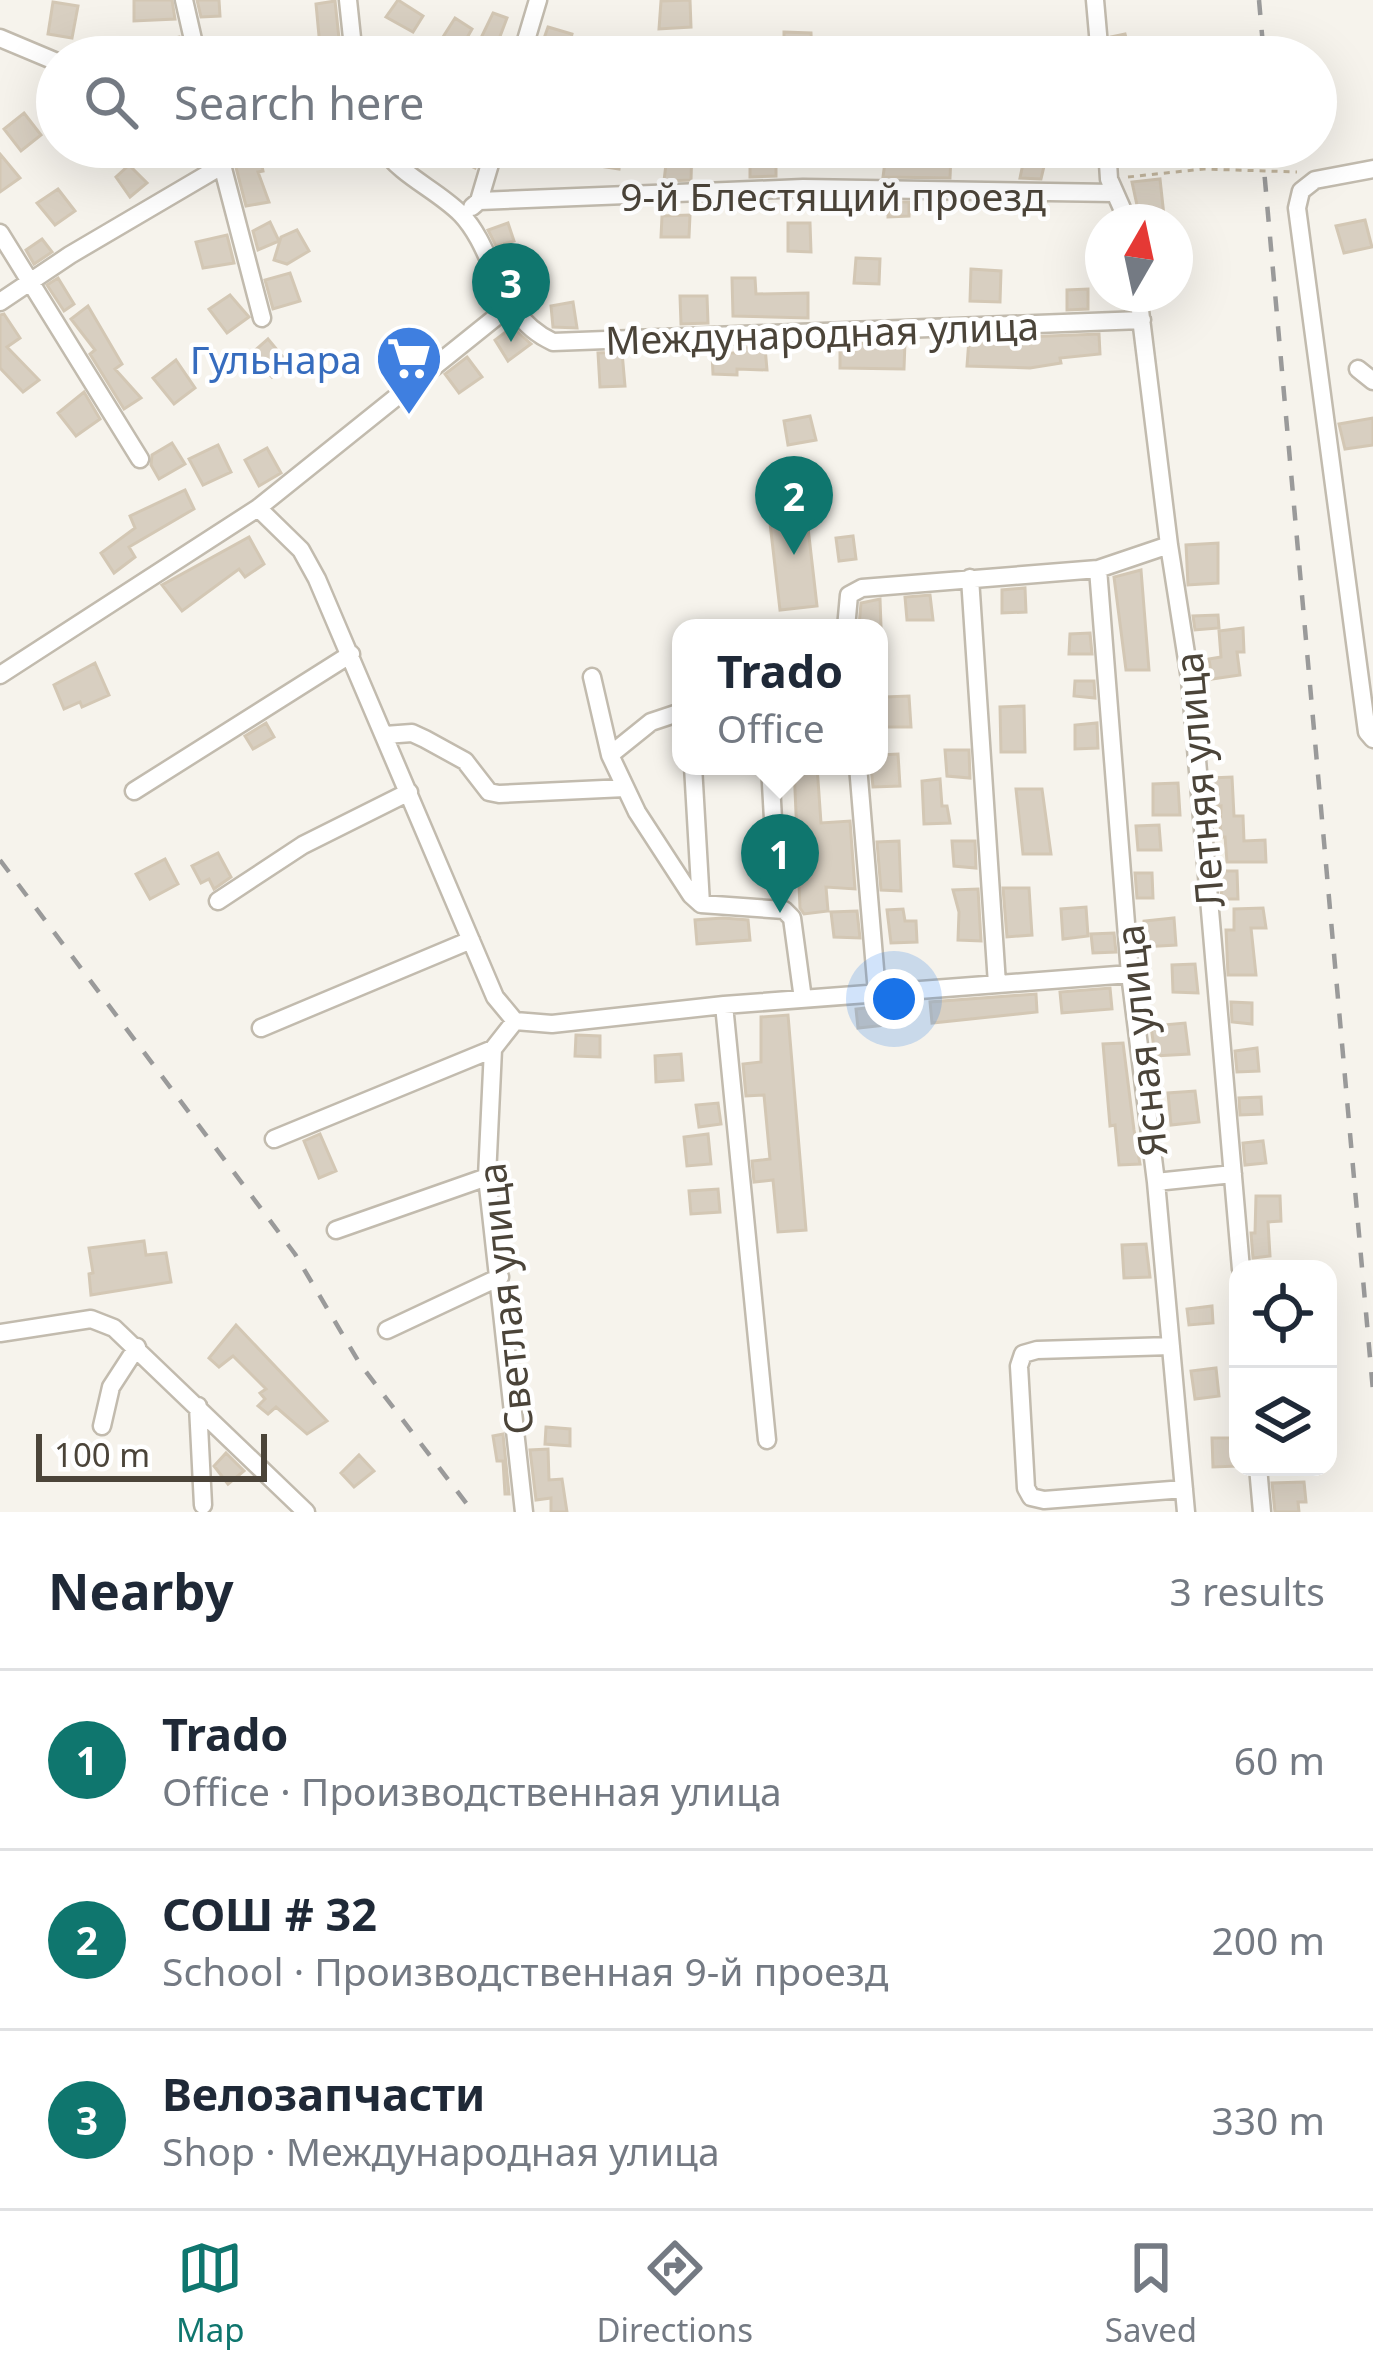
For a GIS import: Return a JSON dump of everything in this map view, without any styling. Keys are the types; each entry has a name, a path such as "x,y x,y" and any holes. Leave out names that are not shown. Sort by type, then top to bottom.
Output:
{"street":[{"path":"184,0 192,36"},
{"path":"348,0 352,36"},
{"path":"527,36 538,0"},
{"path":"1095,0 1098,36"},
{"path":"0,38 36,53"},
{"path":"0,302 218,168"},
{"path":"224,168 262,318"},
{"name":"Международная улица","path":"400,168 463,216 511,305 537,335 553,342 1142,320"},
{"path":"463,216 479,201 489,168"},
{"path":"1109,168 1120,204"},
{"path":"1373,169 1308,185 1297,208 1367,732 1373,739"},
{"name":"9-й Блестящий проезд","path":"479,201 802,188 1112,186"},
{"path":"0,233 140,459"},
{"path":"0,676 258,508 511,305"},
{"name":"Летняя улица","path":"1141,312 1168,545 1190,679 1240,1260"},
{"path":"1358,369 1373,381"},
{"path":"258,508 301,550 351,654 495,997 514,1021 552,1024 724,1005 1130,974"},
{"path":"847,619 849,595 878,585 1098,569 1168,545"},
{"name":"Ясная улица","path":"1098,569 1130,974 1156,1182 1186,1512"},
{"path":"970,578 998,984"},
{"path":"134,791 351,654"},
{"path":"592,677 610,755 661,853 701,904 784,910 792,918 802,999"},
{"path":"610,755 650,722 672,715"},
{"path":"386,735 412,733 465,760 489,792 625,788"},
{"path":"694,775 701,904"},
{"path":"771,775 774,837"},
{"path":"859,775 877,993"},
{"path":"218,901 303,845 410,792"},
{"path":"261,1028 471,940"},
{"path":"724,1005 766,1440"},
{"path":"274,1138 494,1049 514,1021"},
{"name":"Светлая улица","path":"494,1049 487,1177 524,1512"},
{"path":"1156,1182 1233,1174"},
{"path":"336,1230 487,1177"},
{"path":"387,1330 500,1277"},
{"path":"0,1333 91,1319 114,1328 306,1512"},
{"path":"1172,1346 1023,1354 1019,1366 1026,1488 1031,1497 1043,1499 1184,1489"},
{"path":"102,1426 111,1387 137,1347"},
{"path":"198,1406 203,1505"},
{"path":"1259,1476 1262,1512"}],"path":[{"path":"1112,186 1213,169 1292,170 1308,185"}],"building":[{"path":"134,0 172,0 175,19 134,21"},
{"path":"197,0 219,0 220,16 201,17"},
{"path":"398,0 423,16 413,32 386,17"},
{"path":"690,0 691,27 659,29 661,1"},
{"path":"335,1 339,36 319,36 316,4"},
{"path":"53,2 78,6 72,36 48,34"},
{"path":"493,13 507,18 500,36 482,36"},
{"path":"455,18 472,29 468,36 444,36"},
{"path":"548,27 572,34 571,36 545,36"},
{"path":"784,32 811,33 811,36 784,36"},
{"path":"24,113 36,129 36,139 21,151 4,129"},
{"path":"0,154 20,178 0,192"},
{"path":"132,168 147,183 130,197 116,177"},
{"path":"236,168 262,168 258,172 269,202 246,206"},
{"path":"666,168 691,168 691,180 664,181"},
{"path":"750,168 776,168 776,176 750,177"},
{"path":"884,168 950,168 950,178 883,177"},
{"path":"1022,168 1044,168 1041,179 1020,178"},
{"path":"1160,179 1163,204 1137,204 1132,182"},
{"path":"58,189 75,211 55,225 37,203"},
{"path":"888,202 909,202 909,216 888,217"},
{"path":"690,215 689,237 661,237 662,216"},
{"path":"1365,220 1372,247 1344,253 1336,226"},
{"path":"270,222 279,241 258,250 253,231"},
{"path":"508,223 514,241 496,246 488,230"},
{"path":"788,223 810,223 811,252 788,251"},
{"path":"297,230 309,251 287,264 274,260 281,237"},
{"path":"227,235 234,263 203,268 196,242"},
{"path":"42,239 52,252 34,264 26,250"},
{"path":"856,258 880,259 879,284 854,283"},
{"path":"971,269 1001,271 1000,302 970,301"},
{"path":"290,273 300,301 273,309 265,280"},
{"path":"58,278 74,304 64,311 47,285"},
{"path":"732,278 755,278 756,294 808,293 808,318 733,316"},
{"path":"1085,289 1085,309 1067,310 1067,290"},
{"path":"230,295 249,317 227,333 209,309"},
{"path":"680,296 707,296 708,323 681,324"},
{"path":"573,302 577,328 553,327 551,306"},
{"path":"88,306 122,364 115,369 141,398 124,409 90,354 95,350 71,319"},
{"path":"4,314 20,338 7,347 39,380 23,392 0,368 0,315"},
{"path":"512,327 531,344 508,361 495,340"},
{"path":"1099,334 1100,354 1060,358 1061,363 1030,368 967,366 969,339"},
{"path":"268,339 287,362 272,377 251,354"},
{"path":"905,342 904,369 840,368 840,344"},
{"path":"765,347 767,370 713,374 712,353"},
{"path":"622,352 625,386 600,387 598,353"},
{"path":"467,357 482,377 459,393 445,374"},
{"path":"176,360 195,388 174,404 153,378"},
{"path":"84,392 100,419 76,436 58,413"},
{"path":"810,416 816,440 788,445 784,421"},
{"path":"1373,418 1373,445 1345,449 1339,424"},
{"path":"172,443 185,464 159,479 151,465 152,455"},
{"path":"218,445 231,472 203,485 189,459"},
{"path":"267,448 281,473 259,486 245,460"},
{"path":"185,490 194,509 129,547 135,557 114,573 101,553 135,528 130,516"},
{"path":"807,519 817,606 780,610 770,523"},
{"path":"853,536 856,559 839,561 836,538"},
{"path":"249,537 264,564 245,577 239,569 182,611 162,585"},
{"path":"1218,543 1218,583 1188,585 1186,545"},
{"path":"1141,570 1149,670 1126,670 1114,577"},
{"path":"1025,588 1026,612 1002,613 1002,590"},
{"path":"930,595 933,620 907,620 905,597"},
{"path":"880,599 881,619 860,619 861,603"},
{"path":"1218,615 1219,628 1195,630 1193,616"},
{"path":"1243,628 1244,652 1237,652 1240,675 1212,679 1209,659 1221,657 1219,631"},
{"path":"1090,633 1092,654 1069,654 1070,634"},
{"path":"95,663 109,695 64,709 54,685"},
{"path":"1075,681 1094,681 1095,698 1074,696"},
{"path":"909,696 911,727 888,727 888,697"},
{"path":"1024,706 1025,752 1001,752 1000,707"},
{"path":"266,723 274,737 253,749 245,736"},
{"path":"1097,723 1098,748 1075,749 1075,725"},
{"path":"945,750 969,750 970,778 947,776"},
{"path":"898,754 900,786 873,787 872,775 888,775 888,755"},
{"path":"794,775 818,775 821,823 850,821 855,889 826,887 828,911 804,914"},
{"path":"1232,777 1234,816 1243,816 1244,841 1265,840 1266,862 1227,862 1225,837 1220,837 1221,806 1214,807 1211,778"},
{"path":"940,779 942,806 947,806 950,823 924,824 922,781"},
{"path":"1178,783 1180,815 1153,815 1153,784"},
{"path":"1016,789 1042,789 1051,854 1023,854"},
{"path":"1159,825 1161,850 1138,850 1136,826"},
{"path":"899,841 901,891 881,890 877,842"},
{"path":"952,841 975,841 976,868 954,866"},
{"path":"218,853 231,877 214,889 209,879 201,883 192,866"},
{"path":"165,859 178,884 150,899 136,874"},
{"path":"1219,871 1237,871 1238,899 1222,899"},
{"path":"1135,873 1152,873 1153,898 1137,898"},
{"path":"1003,888 1029,888 1032,935 1007,937"},
{"path":"978,889 981,941 958,940 959,912 953,890"},
{"path":"1086,907 1088,936 1063,939 1061,909"},
{"path":"1263,908 1266,928 1251,928 1256,975 1228,975 1226,930 1234,930 1234,909"},
{"path":"903,909 905,921 916,921 917,942 891,943 887,910"},
{"path":"857,911 860,938 834,937 831,912"},
{"path":"1174,918 1176,945 1143,947 1144,921"},
{"path":"695,920 748,920 750,940 697,944"},
{"path":"1114,933 1116,952 1093,953 1091,934"},
{"path":"1195,964 1198,993 1173,992 1172,965"},
{"path":"1110,988 1112,1009 1062,1013 1060,992"},
{"path":"1036,994 1037,1012 932,1023 930,1002"},
{"path":"1231,1002 1252,1003 1252,1024 1232,1022"},
{"path":"894,1005 896,1024 858,1028 856,1009"},
{"path":"788,1015 806,1230 778,1232 773,1180 754,1182 752,1161 770,1159 764,1095 746,1096 743,1064 761,1062 761,1017"},
{"path":"1185,1023 1189,1054 1155,1056 1151,1026"},
{"path":"576,1035 600,1036 600,1057 575,1056"},
{"path":"1123,1043 1140,1164 1119,1165 1115,1125 1110,1126 1103,1044"},
{"path":"1257,1048 1259,1071 1237,1072 1235,1051"},
{"path":"681,1054 683,1080 656,1082 655,1056"},
{"path":"1195,1091 1199,1122 1171,1125 1168,1093"},
{"path":"1261,1097 1262,1114 1240,1115 1239,1098"},
{"path":"718,1103 721,1124 699,1127 696,1105"},
{"path":"320,1134 336,1171 319,1178 304,1141"},
{"path":"708,1134 711,1164 687,1166 684,1137"},
{"path":"1263,1141 1266,1163 1245,1165 1243,1143"},
{"path":"718,1189 720,1212 691,1214 689,1191"},
{"path":"1256,1196 1280,1196 1281,1221 1268,1222 1270,1256 1253,1258 1251,1233 1255,1233"},
{"path":"144,1241 146,1255 166,1253 171,1282 91,1295 89,1248"},
{"path":"1146,1244 1150,1277 1124,1278 1122,1245"},
{"path":"1212,1306 1213,1323 1189,1325 1187,1309"},
{"path":"236,1325 327,1421 307,1434 276,1407 268,1414 258,1406 265,1399 260,1393 266,1389 233,1356 219,1367 209,1358"},
{"path":"1216,1368 1219,1396 1195,1399 1191,1371"},
{"path":"546,1427 570,1429 570,1446 545,1444"},
{"path":"503,1434 509,1494 505,1494 503,1461 497,1461 493,1436"},
{"path":"1212,1438 1229,1438 1229,1466 1213,1467"},
{"path":"548,1449 549,1480 562,1479 567,1512 551,1512 551,1498 536,1500 530,1450"},
{"path":"226,1453 244,1471 228,1484 214,1466"},
{"path":"359,1455 374,1471 354,1487 341,1473"},
{"path":"1304,1482 1306,1502 1298,1502 1299,1512 1275,1512 1272,1483"}],"railway":[{"path":"1259,0 1262,36"},
{"path":"1264,168 1373,1391"},
{"path":"0,860 295,1254 360,1364 473,1512"}],"place":[{"name":"Велозапчасти","path":"511,342"},
{"name":"Гульнара","path":"409,417"},
{"name":"СОШ # 32","path":"794,555"},
{"name":"Trado","path":"780,913"}]}
